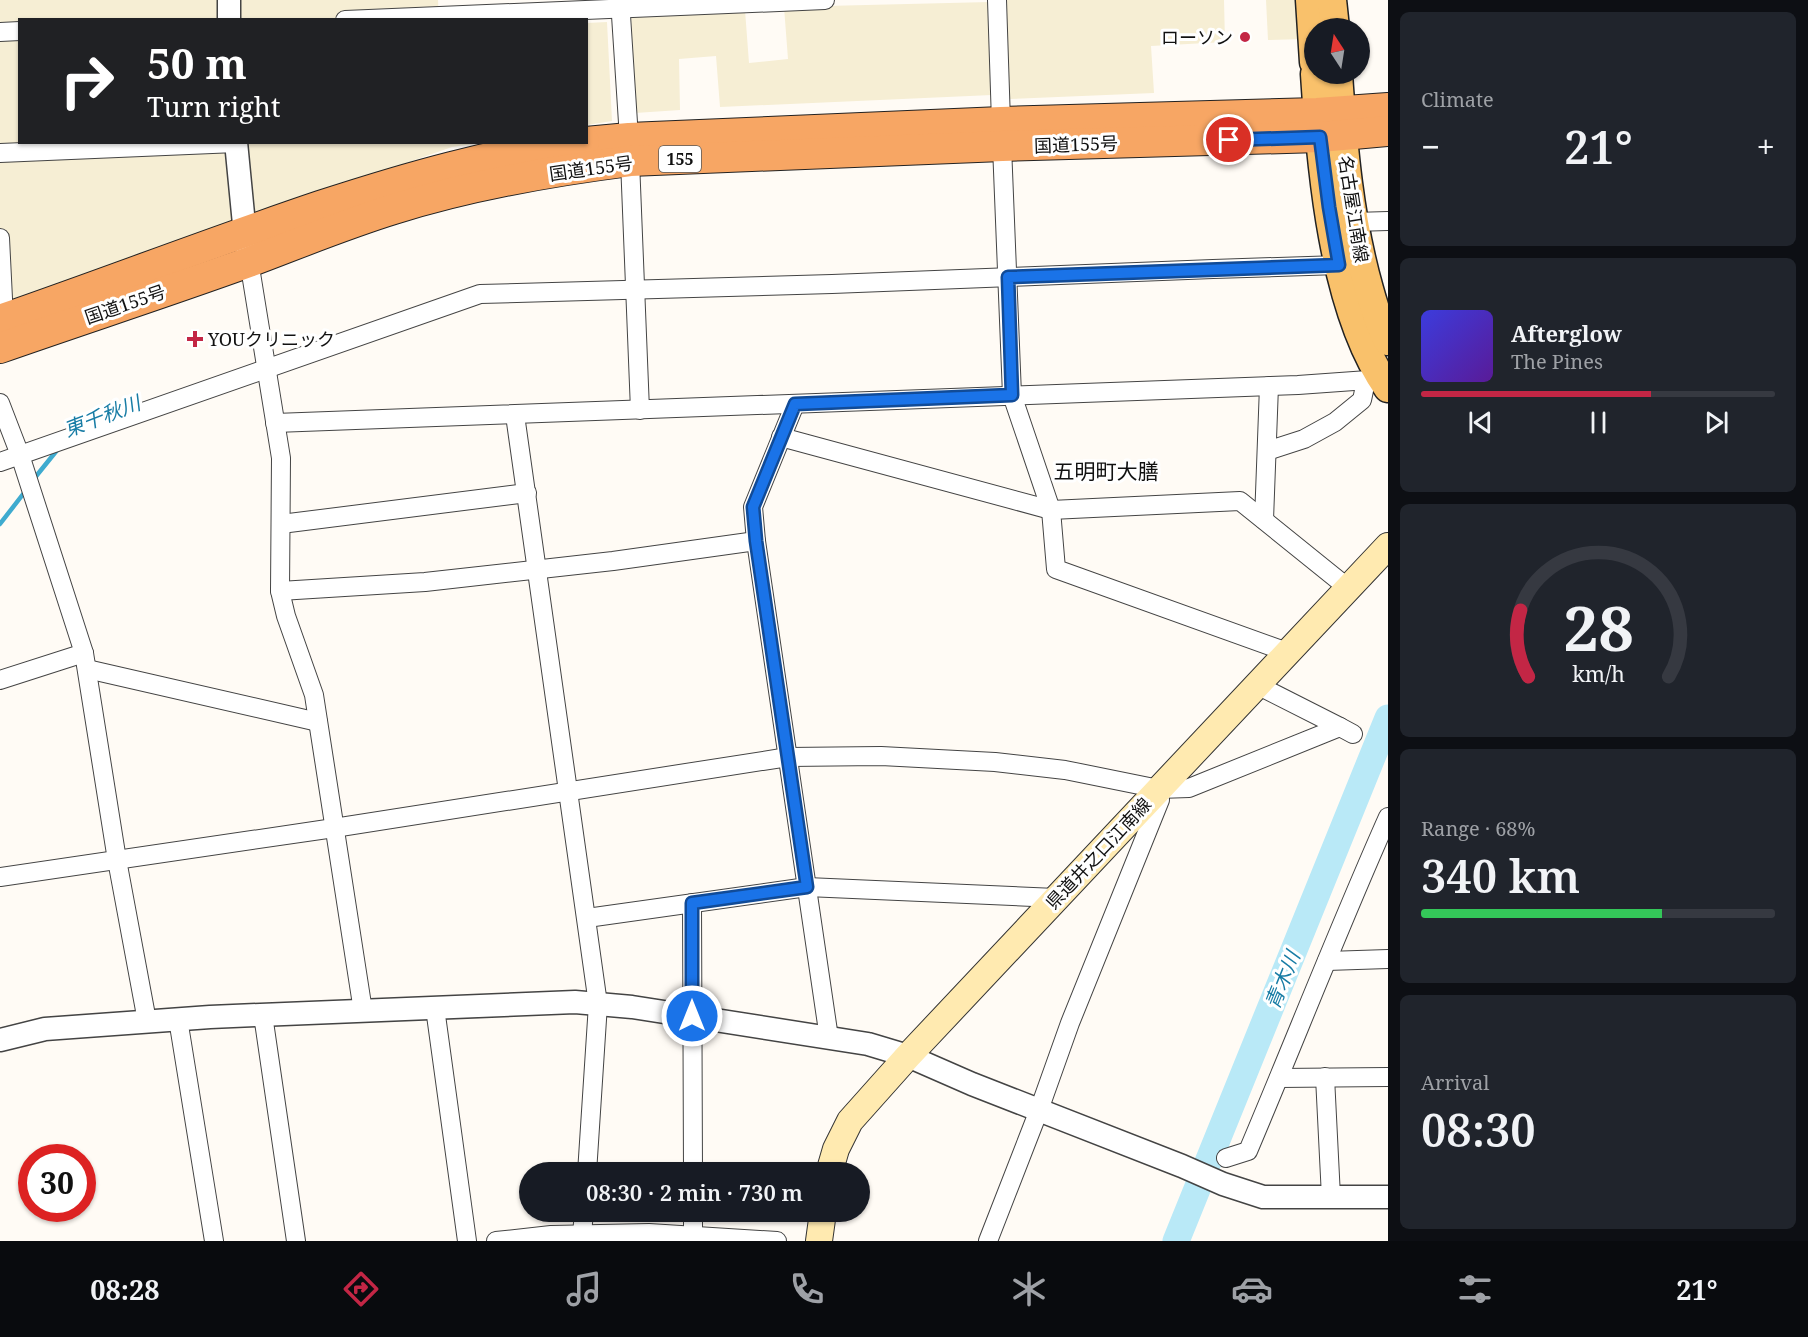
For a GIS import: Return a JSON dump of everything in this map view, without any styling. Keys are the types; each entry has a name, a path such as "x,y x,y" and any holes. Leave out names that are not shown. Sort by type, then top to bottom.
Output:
{"highway":[{"name":"国道155号","path":"1330,124 1388,108"},
{"name":"国道155号","path":"588,142 629,149 1330,124 1388,131"},
{"name":"国道155号","path":"1,329 244,231 388,184 476,152 563,144"},
{"name":"国道155号","path":"1,329 249,261 395,208 488,185 578,168 629,149"}],"main road":[{"path":"1310,0 1311,18"},
{"path":"1332,0 1334,18"},
{"name":"名古屋江南線","path":"1318,84 1354,222 1361,260 1379,324 1388,341"},
{"name":"名古屋江南線","path":"1336,84 1330,124 1329,207 1339,265 1358,332 1378,382"},
{"name":"県道井之口江南線","path":"832,1162 850,1121 908,1056 1388,546"},
{"path":"819,1241 822,1222"}],"street":[{"path":"229,0 230,18"},
{"path":"362,18 456,7 478,16 620,4 825,0"},
{"path":"997,0 1012,395 1051,510 1056,569 1287,652"},
{"path":"620,4 636,290 640,410"},
{"path":"0,32 18,31"},
{"path":"0,153 212,144"},
{"path":"236,144 244,231 281,458 280,591 286,616 314,695 363,1011"},
{"path":"1354,222 1388,221"},
{"path":"0,238 1,329"},
{"path":"0,462 480,294 1339,265"},
{"path":"275,423 1378,382"},
{"path":"1267,452 1305,439 1335,422 1362,400 1378,382"},
{"path":"1264,520 1269,386"},
{"path":"0,404 20,455 85,661 117,860 147,1022"},
{"path":"795,404 753,507 756,541 829,1038"},
{"path":"515,415 598,1004 588,1162"},
{"path":"782,437 1051,510 1240,501 1348,588"},
{"path":"281,524 527,493"},
{"path":"280,591 425,582 538,570 756,541"},
{"path":"0,680 85,661 318,722"},
{"path":"0,877 569,793 788,757 881,756 995,762 1065,770 1159,789 1189,788 1346,730 1257,685"},
{"path":"988,1241 1070,1023 1160,800 1159,789"},
{"path":"1226,1158 1248,1151 1327,961 1383,841 1388,817"},
{"path":"586,918 807,887 1056,898"},
{"path":"692,903 693,1162"},
{"path":"1327,961 1388,959"},
{"path":"0,1040 45,1029 178,1019 575,1002 632,1007 868,1044 908,1056 972,1084 1223,1184 1263,1197 1388,1197"},
{"path":"435,1008 467,1241"},
{"path":"262,1015 296,1241"},
{"path":"178,1019 214,1241"},
{"path":"1279,1077 1388,1077"},
{"path":"1324,1077 1331,1197"},
{"path":"582,1234 583,1222"},
{"path":"693,1222 693,1236"},
{"path":"496,1241 582,1234 649,1233 777,1241"}],"shaded area":[{"path":"0,0 438,0 439,18 18,18 18,144 473,144 452,147 0,305"},
{"path":"1006,0 1224,0 1225,42 1151,46 1154,93 1009,99"},
{"path":"1266,0 1301,0 1304,39 1268,40"},
{"path":"990,2 992,95 720,107 716,56 679,59 680,110 635,113 631,13 745,10 749,63 788,59 784,7"},
{"path":"607,22 612,121 588,125 588,23"}],"waterway":[{"name":"東千秋川","path":"33,480 58,449"},
{"name":"東千秋川","path":"0,524 27,489"},
{"name":"青木川","path":"1176,1241 1388,718"}],"place":[{"name":"ローソン","path":"1245,37"},
{"name":"YOUクリニック","path":"195,339"}],"district":[{"name":"五明町大膳","path":"1106,471"}],"route":[{"path":"692,1016 692,903 807,887 756,541 753,507 795,404 1012,395 1008,277 1339,265 1320,137 1229,140"}]}
